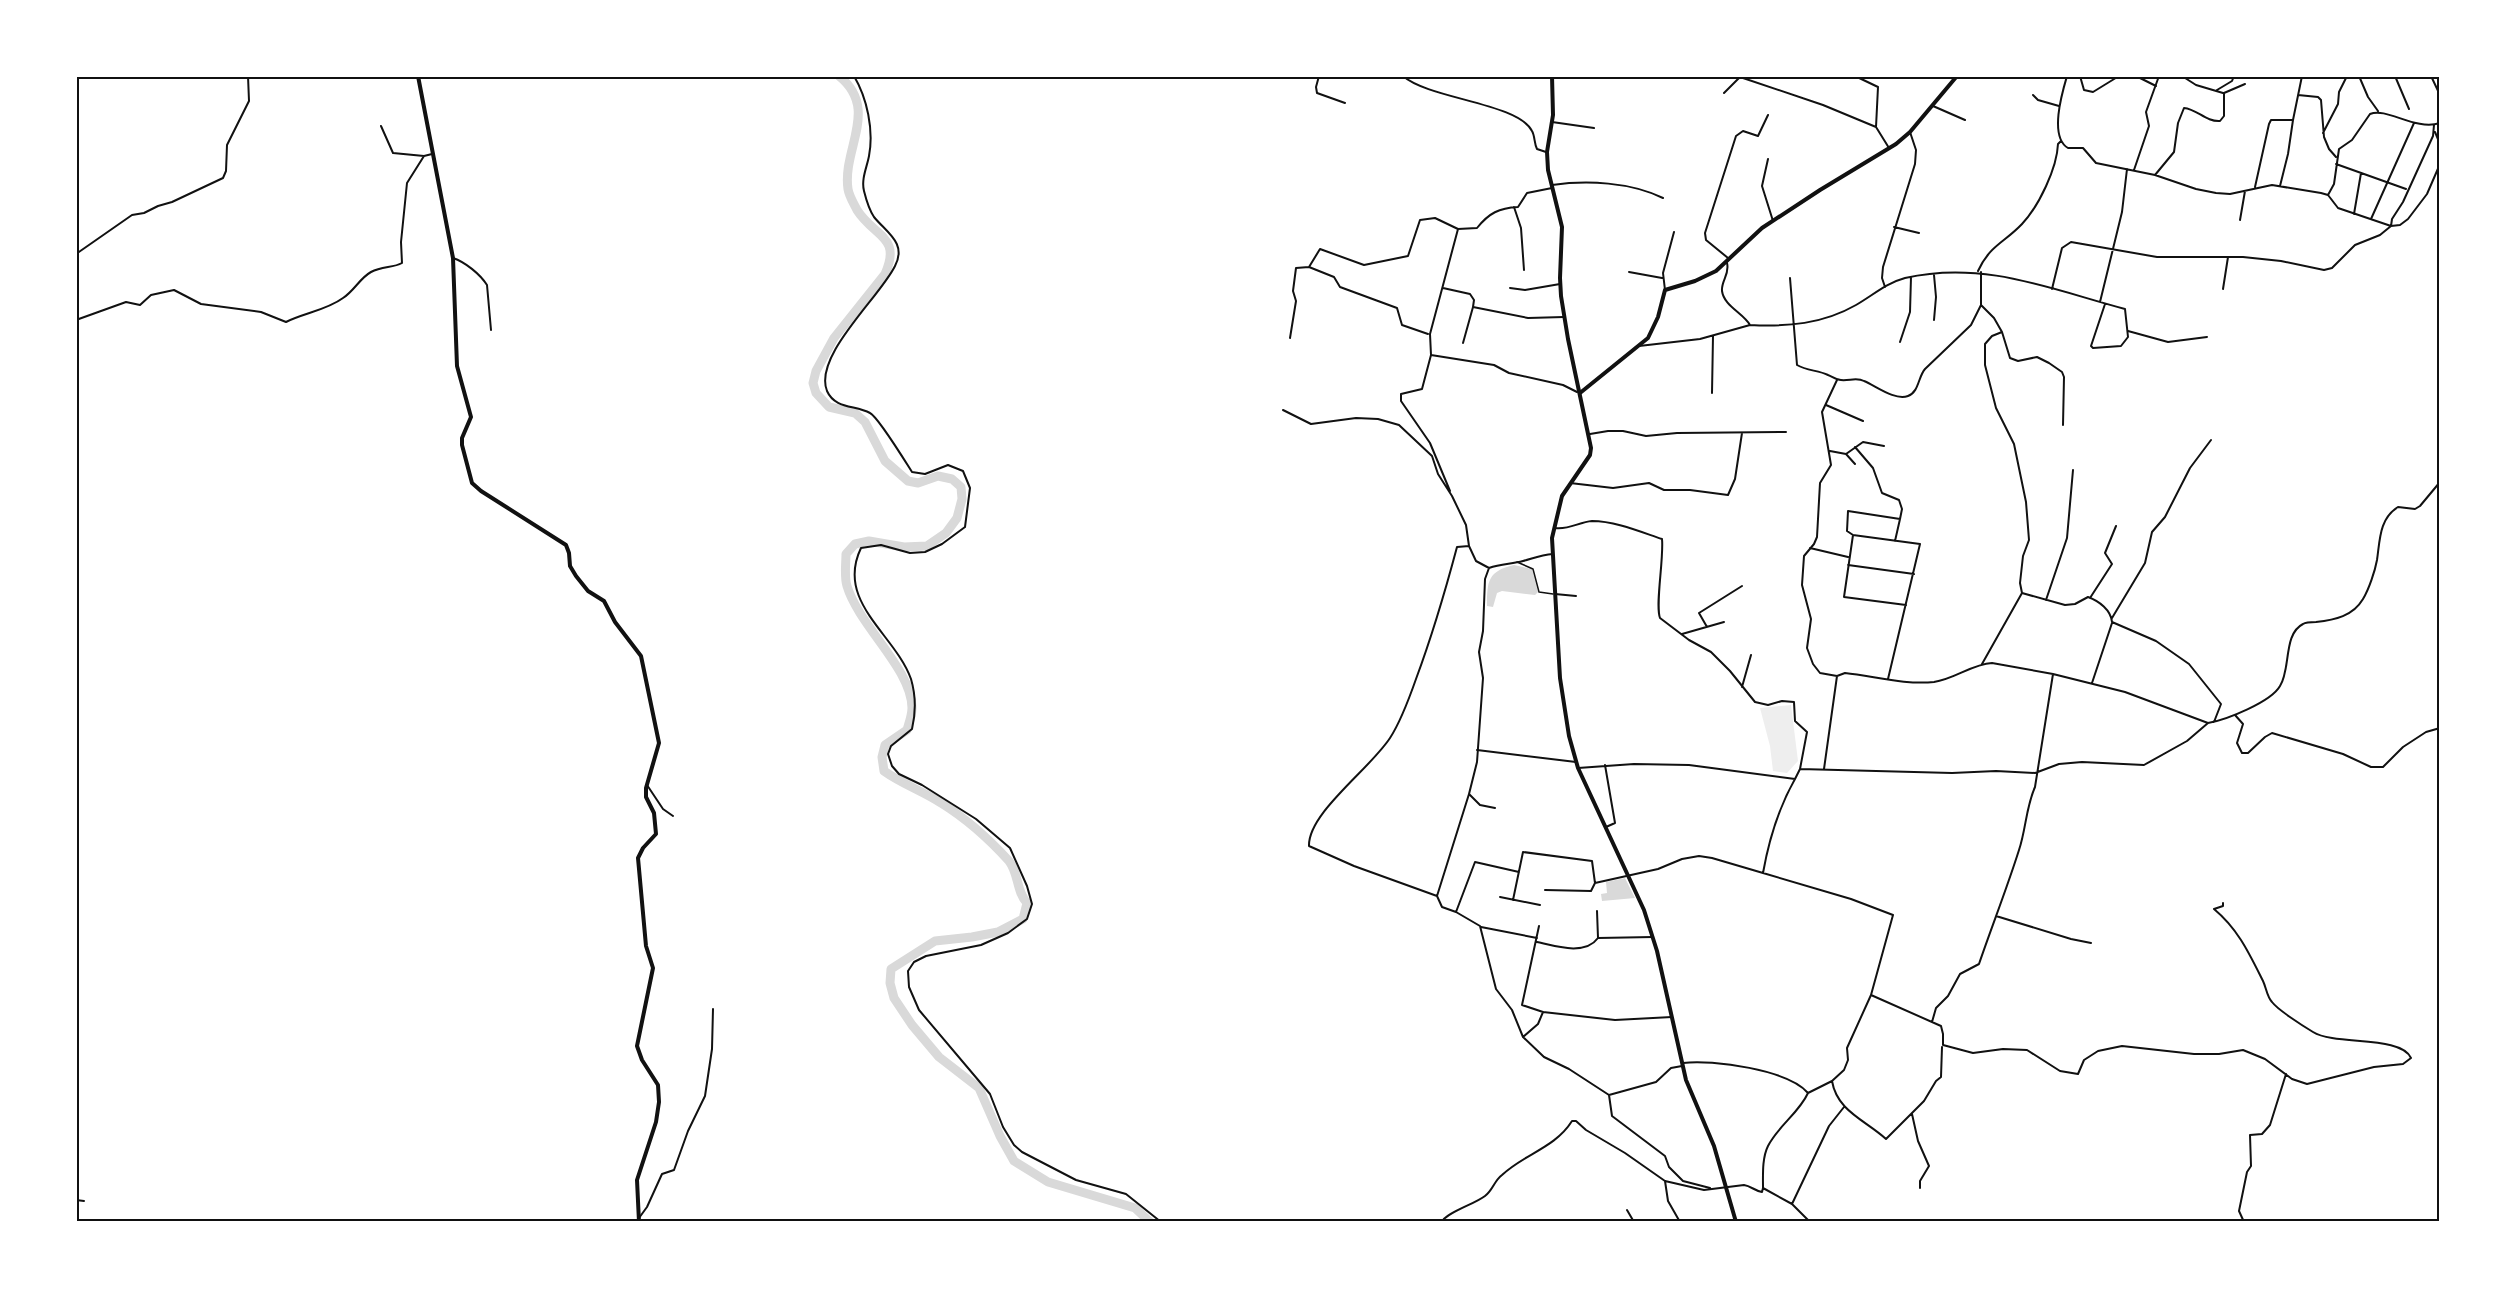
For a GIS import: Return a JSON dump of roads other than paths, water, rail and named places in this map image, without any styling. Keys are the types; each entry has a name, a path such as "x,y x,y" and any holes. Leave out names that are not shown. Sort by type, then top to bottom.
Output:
{"main road":[{"path":"418,76 453,258 457,366 471,417 462,442 472,483 566,545 570,554 570,566 576,576 588,591 604,601 615,622 641,656 659,743 646,793 654,813 656,834 640,853 638,873 644,904 646,946 653,968 637,1046 642,1060 658,1085 659,1102 656,1122 637,1180 639,1220"},
{"path":"1552,76 1552,122 1547,152 1548,170 1562,227 1560,284 1564,317 1590,434 1590,455 1562,496 1554,528 1552,555 1560,678 1569,736 1578,768 1644,910 1653,937 1681,1064 1714,1146 1736,1221"},
{"path":"1580,393 1648,338 1658,317 1665,290 1695,281 1729,261 1773,221 1911,132 1957,76"}],"street":[{"path":"76,254 132,215 144,213 172,202 224,178 227,145 249,101 248,76"},
{"path":"854,76 864,93 869,120 870,154 865,168 864,189 873,215 892,234 900,248 897,263 884,286 842,336 825,373 827,391 837,404 872,414 912,472 926,474 948,465 963,471 970,488 965,527 942,544 925,552 910,554 881,545 861,548 854,563 853,578 859,595 911,679 916,709 912,729 891,746 888,754 891,766 899,774 922,785 976,819 1011,848 1032,904 1028,920 1008,933 981,945 926,956 914,962 908,971 909,987 919,1010 990,1094 1003,1127 1014,1145 1022,1152 1076,1180 1126,1194 1161,1221"},
{"path":"1319,76 1317,93 1344,103"},
{"path":"1403,76 1414,83 1466,102 1511,114 1532,131 1537,149 1547,152"},
{"path":"1855,76 1878,87 1876,127 1888,148"},
{"path":"2067,76 2060,106 2061,141 2068,148 2078,147 2087,150 2096,163 2127,168 2216,193 2230,194 2255,187 2280,186 2328,195 2338,208 2391,226"},
{"path":"2080,76 2084,90 2093,92 2119,76"},
{"path":"2136,76 2156,86"},
{"path":"2134,170 2150,126 2145,112 2160,76"},
{"path":"2182,76 2203,88 2224,93 2246,84"},
{"path":"2217,90 2234,76"},
{"path":"2280,186 2302,76"},
{"path":"2323,133 2338,104 2340,89 2347,76"},
{"path":"2359,76 2368,97 2379,111 2414,123 2434,125 2439,123"},
{"path":"2395,76 2409,109"},
{"path":"2431,76 2439,95"},
{"path":"1724,93 1742,77 1824,105 1876,127"},
{"path":"2155,175 2174,152 2178,123 2184,108 2191,109 2211,121 2220,121 2224,116 2224,93"},
{"path":"2298,94 2318,97 2321,100 2323,133 2327,146 2336,157"},
{"path":"2033,95 2038,100 2060,106"},
{"path":"1933,105 1965,120"},
{"path":"2328,195 2334,184 2336,157 2339,149 2352,140 2370,114 2379,111"},
{"path":"1750,325 1723,295 1722,286 1729,261 1706,240 1705,233 1736,136 1743,131 1758,136 1768,115"},
{"path":"2255,187 2271,120 2293,120"},
{"path":"1552,122 1594,129"},
{"path":"2372,219 2414,123"},
{"path":"2434,125 2439,144"},
{"path":"381,126 393,153 424,156 432,154"},
{"path":"2391,226 2392,219 2403,202 2435,130"},
{"path":"1885,286 1881,273 1915,164 1916,150 1911,132"},
{"path":"1791,278 1797,365 1803,369 1824,373 1837,380 1862,379 1892,394 1909,396 1915,390 1919,377 1925,369 1971,325 1981,305 1980,272 1989,251 2012,234 2031,211 2056,164 2058,144 2061,141"},
{"path":"76,320 126,302 140,305 151,295 166,290 174,290 201,304 261,312 286,322 308,312 329,307 343,298 369,273 384,266 402,263 401,242 407,183 424,156"},
{"path":"1768,159 1762,186 1773,221"},
{"path":"2336,164 2407,189"},
{"path":"2052,289 2064,245 2078,242 2161,257 2228,257 2281,261 2324,270 2332,268 2355,245 2380,235 2391,226 2403,223 2427,194 2439,164"},
{"path":"2100,302 2122,212 2127,168"},
{"path":"2354,214 2361,173"},
{"path":"1309,267 1320,249 1364,265 1408,256 1419,220 1436,219 1458,229 1477,228 1488,214 1505,207 1518,207 1527,193 1568,183 1628,186 1648,190 1663,198"},
{"path":"2240,220 2245,191"},
{"path":"1514,207 1521,228 1524,270"},
{"path":"1894,227 1919,233"},
{"path":"1458,229 1430,334 1431,355 1422,389 1401,394 1401,401 1430,443 1466,525 1469,546 1476,561 1489,568 1539,555 1552,555"},
{"path":"1665,290 1662,278 1674,232"},
{"path":"2223,289 2228,257"},
{"path":"453,258 464,262 487,285 491,330"},
{"path":"1290,338 1296,301 1293,291 1296,268 1309,267 1334,277 1340,287 1397,308 1402,325 1430,334"},
{"path":"1629,272 1662,278"},
{"path":"1636,347 1649,343 1687,341 1713,336 1750,325 1794,325 1846,310 1885,286 1911,277 1934,274 1980,272 2022,279 2125,309 2128,337 2121,346 2092,348 2105,304"},
{"path":"1934,274 1936,297 1934,320"},
{"path":"1899,342 1910,312 1911,277"},
{"path":"1510,288 1525,290 1560,284"},
{"path":"1443,288 1470,294 1474,300 1463,343"},
{"path":"1981,305 1994,318 2002,332 2010,358 2018,361 2037,357 2062,372 2064,377 2063,425"},
{"path":"1473,307 1528,318 1564,317"},
{"path":"2128,331 2168,342 2207,337"},
{"path":"1982,664 2022,593 2019,582 2023,556 2029,540 2026,502 2014,444 1996,408 1985,365 1985,344 1992,336 2002,332"},
{"path":"1712,393 1713,336"},
{"path":"1431,355 1494,365 1509,373 1563,385 1580,393"},
{"path":"1837,380 1821,417 1830,451 1831,465 1820,483 1817,537 1804,556 1802,585 1811,619 1807,648 1813,664 1820,673 1837,676 1845,673 1934,682 1954,678 1982,664 1992,663 2092,683 2125,692 2208,723 2214,722 2235,715 2273,695 2282,685 2294,631 2304,622 2333,620 2354,611 2364,598 2375,569 2379,537 2387,518 2398,507 2415,509 2420,506 2439,482"},
{"path":"1826,405 1863,421"},
{"path":"1283,410 1311,424 1356,418 1378,419 1399,425 1432,456 1438,474 1452,495"},
{"path":"1590,434 1608,431 1623,431 1646,436 1677,433 1786,432"},
{"path":"1570,483 1613,488 1648,483 1664,490 1690,490 1728,495 1736,479 1742,432"},
{"path":"2092,683 2112,618 2145,563 2152,532 2165,517 2190,468 2211,440"},
{"path":"1846,454 1863,442 1884,446"},
{"path":"1855,447 1873,468 1882,493 1899,500 1902,508 1895,541"},
{"path":"1830,451 1846,454 1855,464"},
{"path":"2046,600 2067,538 2073,470"},
{"path":"1888,679 1920,544 1853,535 1847,531 1848,511 1900,519"},
{"path":"1554,528 1563,529 1583,522 1598,522 1662,539 1664,561 1658,614 1660,618 1711,652 1730,671 1750,699 1761,705 1782,700 1794,702 1795,721 1807,732 1800,769 1782,803 1768,842 1763,873"},
{"path":"2091,598 2112,564 2105,553 2116,526"},
{"path":"1853,535 1844,597 1906,604"},
{"path":"1437,896 1354,866 1309,846 1309,834 1334,798 1373,762 1391,736 1429,645 1456,547 1469,546"},
{"path":"1810,548 1849,557"},
{"path":"1517,562 1533,569 1539,592 1576,596"},
{"path":"1848,565 1914,574"},
{"path":"1489,568 1485,579 1483,631 1479,652 1483,678 1477,750 1469,794 1437,896 1442,907 1456,912 1479,926 1573,949 1593,944 1598,938 1597,911"},
{"path":"1707,627 1699,613 1742,586"},
{"path":"2022,593 2064,604 2075,604 2083,598 2091,598 2106,609 2112,618"},
{"path":"1682,634 1724,622"},
{"path":"2112,622 2156,641 2189,664 2221,704 2214,722"},
{"path":"1742,687 1751,655"},
{"path":"1932,1022 1936,1008 1948,996 1960,974 1979,964 2020,848 2029,801 2035,786 2053,674"},
{"path":"1824,769 1837,676"},
{"path":"2235,715 2243,724 2237,743 2242,753 2248,753 2272,733 2343,754 2371,766 2383,767 2403,747 2426,732 2439,728"},
{"path":"1800,769 1952,774 1996,771 2036,773 2059,764 2082,762 2144,765 2187,741 2208,723"},
{"path":"1477,750 1576,762"},
{"path":"1578,768 1605,765 1689,765 1795,779"},
{"path":"1605,765 1615,823 1606,828"},
{"path":"647,785 663,809 673,816"},
{"path":"1469,794 1480,805 1495,808"},
{"path":"1514,900 1523,852 1592,861 1594,888 1587,892 1545,890"},
{"path":"1442,1221 1448,1214 1472,1205 1488,1194 1502,1174 1559,1138 1572,1121 1576,1121 1586,1130 1625,1153 1665,1181 1694,1189 1749,1186 1755,1191 1762,1192 1764,1164 1769,1145 1808,1093 1832,1081 1844,1070 1848,1060 1847,1048 1871,995 1893,915 1851,899 1699,856 1595,883"},
{"path":"1456,912 1475,862 1519,872"},
{"path":"1500,897 1540,905"},
{"path":"1943,1046 1973,1053 2027,1050 2060,1071 2078,1074 2084,1060 2098,1051 2122,1046 2194,1054 2219,1054 2243,1050 2265,1059 2286,1074 2307,1084 2374,1067 2403,1064 2411,1058 2408,1051 2399,1046 2335,1040 2316,1034 2271,1002 2242,939 2229,921 2214,909 2223,906 2223,903"},
{"path":"1995,915 2091,943"},
{"path":"1479,926 1496,989 1512,1010 1523,1037 1544,1057 1569,1069 1609,1095 1656,1082 1671,1068 1695,1061 1745,1067 1799,1084 1808,1093"},
{"path":"1539,926 1521,1004 1543,1012 1627,1021 1672,1017"},
{"path":"1598,938 1653,937"},
{"path":"1832,1081 1833,1090 1844,1107 1872,1126 1886,1139 1924,1101 1942,1073 1943,1034 1941,1026 1871,995"},
{"path":"639,1220 662,1174 674,1170 688,1131 705,1096 712,1049 713,1009"},
{"path":"1523,1037 1540,1021 1543,1012"},
{"path":"2244,1221 2239,1211 2252,1158 2250,1135 2262,1134 2270,1125 2286,1074"},
{"path":"1609,1095 1612,1116 1665,1156 1676,1175 1683,1181 1712,1189"},
{"path":"1792,1204 1829,1126 1844,1107"},
{"path":"1912,1114 1918,1141 1929,1166 1920,1181 1920,1188"},
{"path":"1665,1181 1668,1201 1680,1221"},
{"path":"1763,1188 1792,1204 1810,1221"},
{"path":"76,1200 84,1201"},
{"path":"1627,1210 1634,1221"}],"waterway":[{"path":"839,76 851,89 857,102 857,130 848,174 849,192 857,210 884,238 890,252 885,274 834,338 816,371 813,383 816,393 829,407 855,413 865,422 885,461 908,481 918,483 938,476 952,479 961,487 962,499 957,518 946,533 927,546 904,547 869,541 855,544 846,554 846,582 853,601 895,663 910,693 912,711 907,730 885,745 882,757 884,771 951,809 986,837 1009,861 1027,903 1023,919 998,932 935,941 891,969 890,983 894,998 912,1025 939,1057 979,1088 1000,1136 1014,1161 1048,1182 1135,1208 1150,1222"}]}
